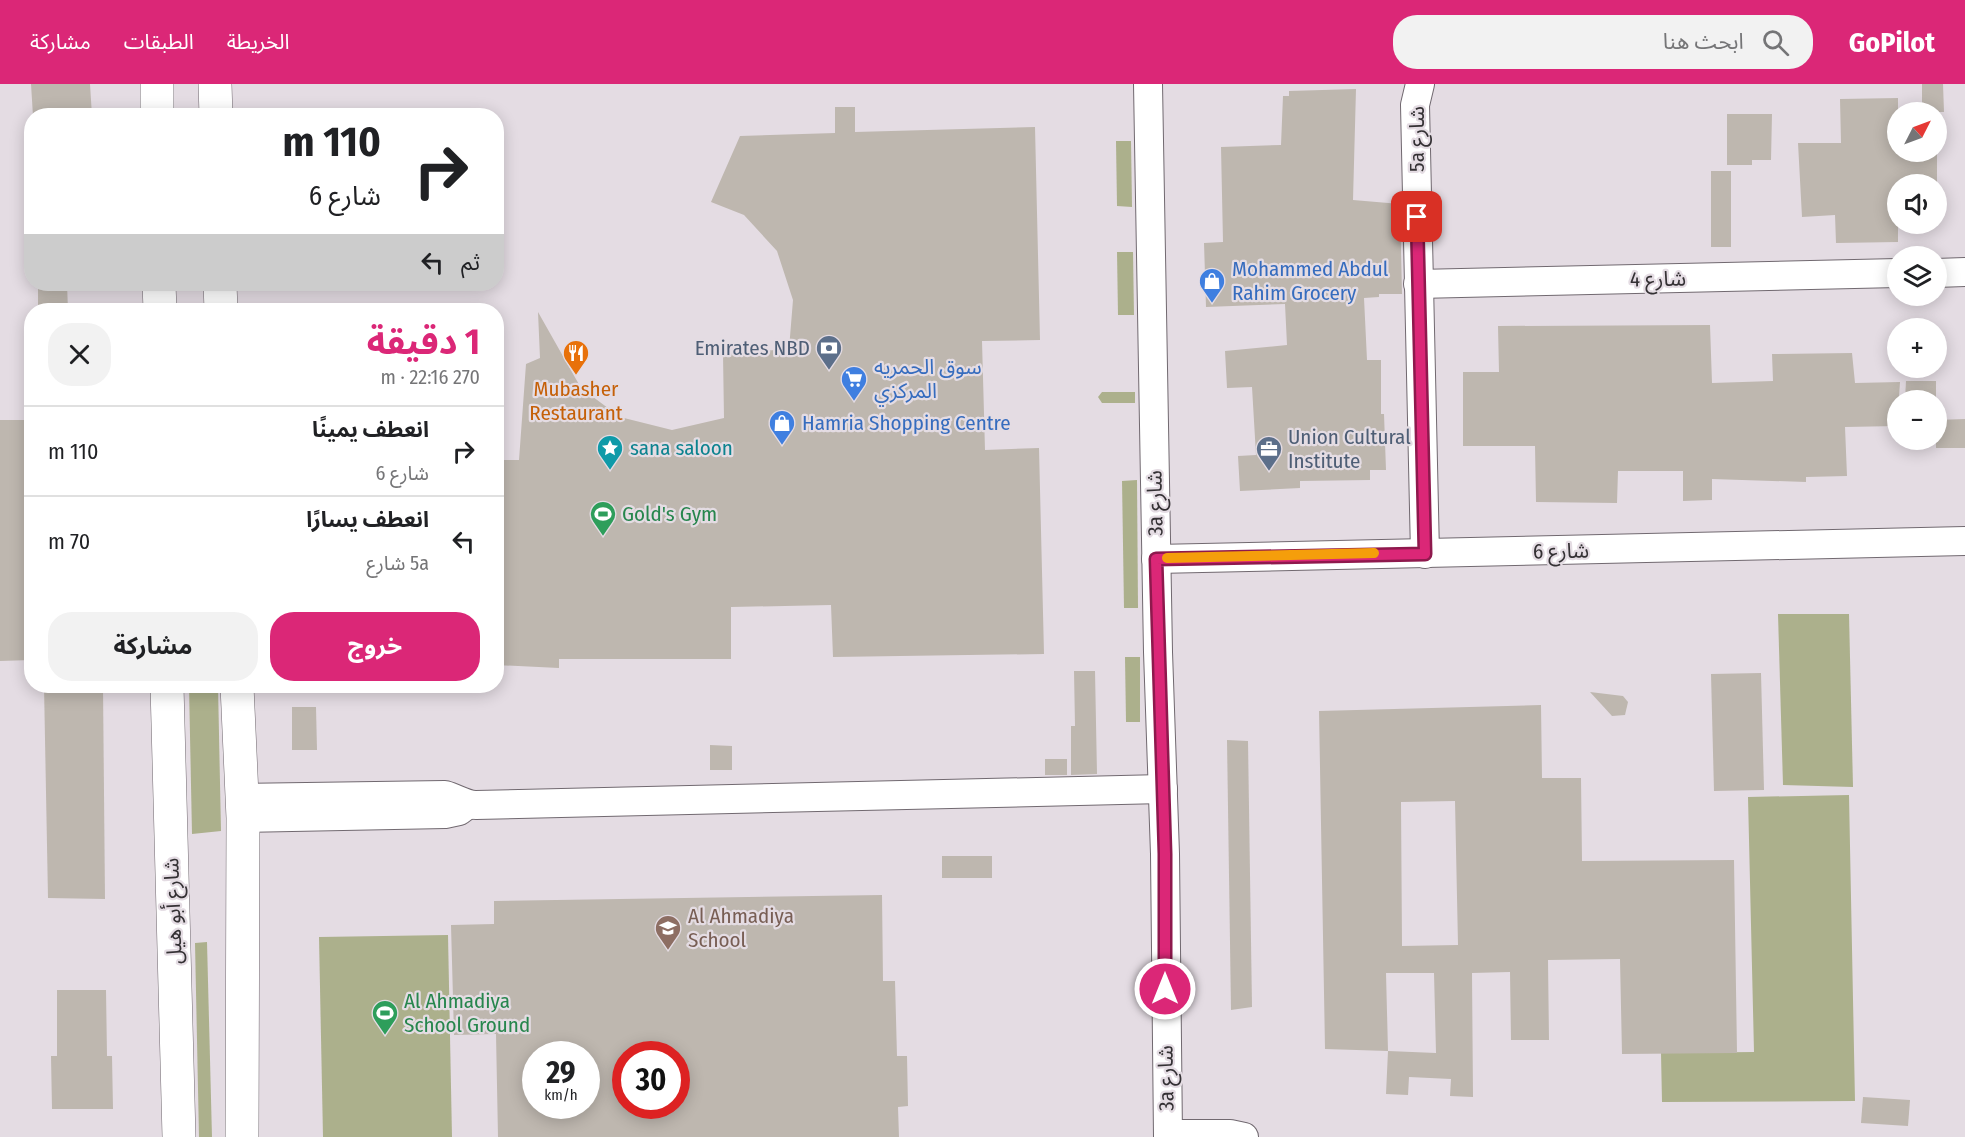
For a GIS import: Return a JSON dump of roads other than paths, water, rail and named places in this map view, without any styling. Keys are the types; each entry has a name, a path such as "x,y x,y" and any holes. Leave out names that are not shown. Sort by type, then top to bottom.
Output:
{"main road":[{"path":"157,84 157,108"},
{"path":"193,84 194,108"},
{"path":"215,84 216,108"},
{"name":"شارع أبو هيل","path":"167,693 176,1132"},
{"path":"237,693 243,808 242,1137"}],"street":[{"name":"3a شارع","path":"1148,84 1168,1136"},
{"name":"5a شارع","path":"1420,84 1415,105 1425,554"},
{"path":"1947,273 1965,272"},
{"name":"شارع 4","path":"1418,284 1887,273"},
{"name":"شارع 6","path":"1156,559 1965,541"},
{"path":"243,808 445,814 459,811 467,805 1162,789"},
{"path":"1168,1136 1230,1134 1244,1137"}],"place":[{"name":"Mohammed Abdul Rahim Grocery","path":"1212,304"},
{"name":"Emirates NBD","path":"829,371"},
{"name":"Mubasher Restaurant","path":"576,376"},
{"name":"سوق الحمريه المركزي","path":"854,402"},
{"name":"Hamria Shopping Centre","path":"782,446"},
{"name":"sana saloon","path":"610,471"},
{"name":"Union Cultural Institute","path":"1269,472"},
{"name":"Gold's Gym","path":"603,537"},
{"name":"Al Ahmadiya School","path":"668,951"},
{"name":"Al Ahmadiya School Ground","path":"385,1036"}]}
